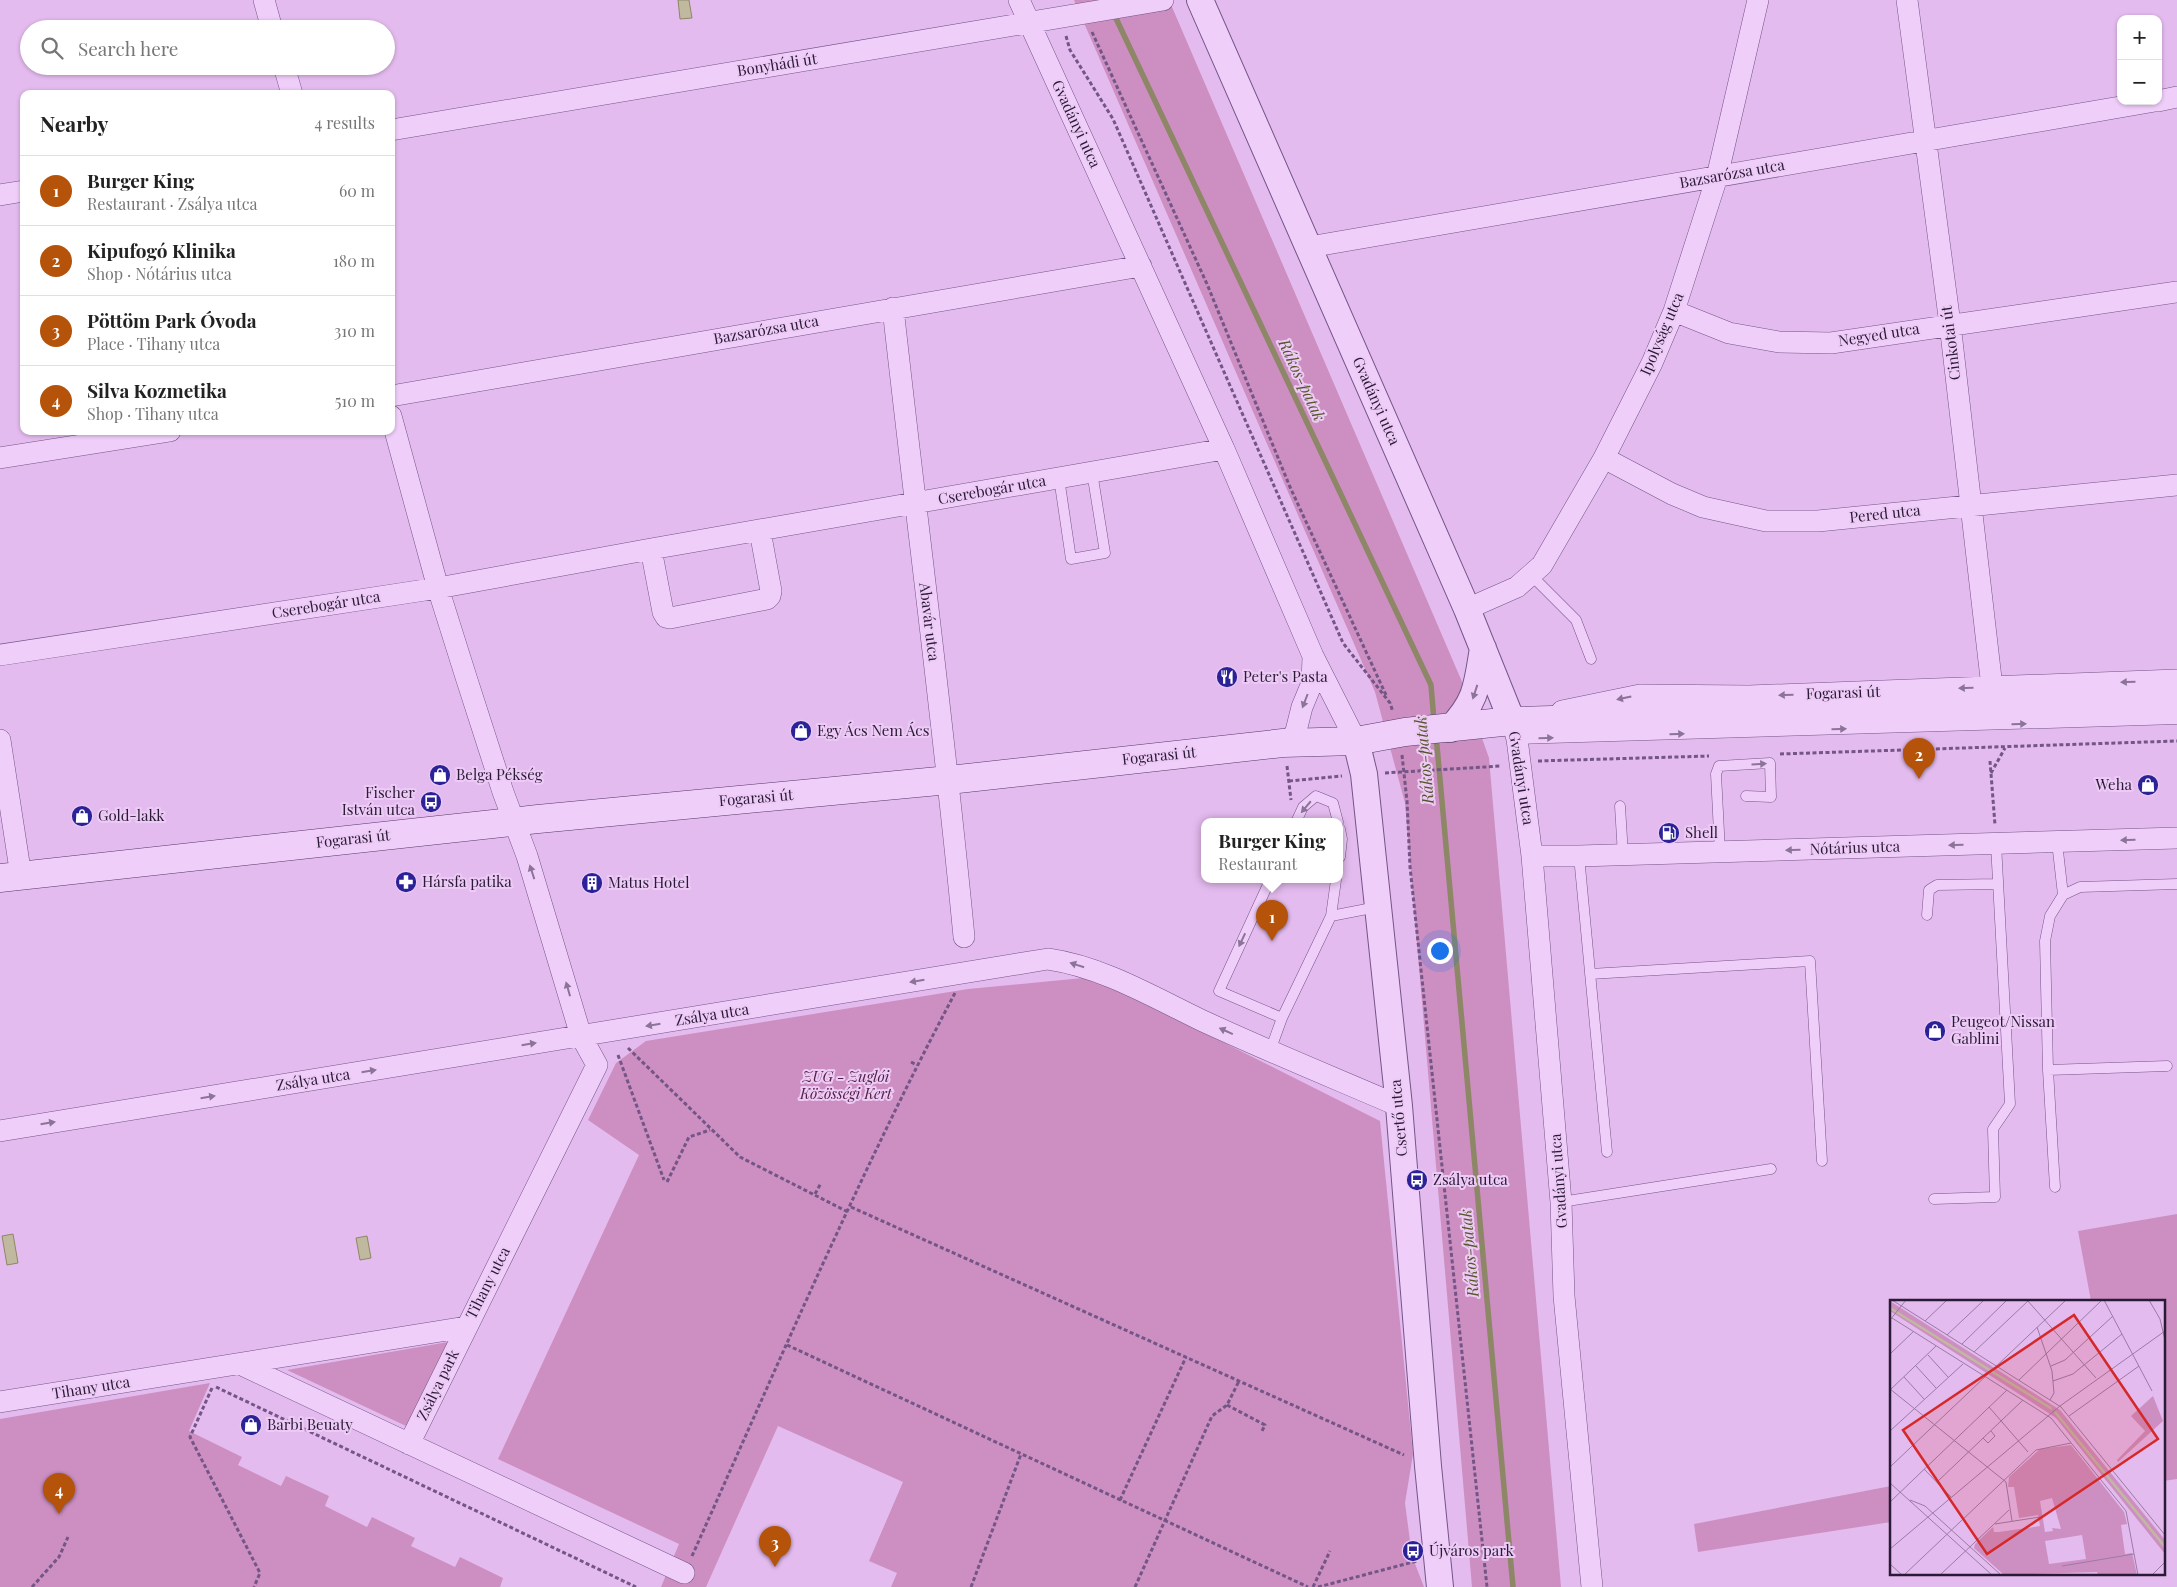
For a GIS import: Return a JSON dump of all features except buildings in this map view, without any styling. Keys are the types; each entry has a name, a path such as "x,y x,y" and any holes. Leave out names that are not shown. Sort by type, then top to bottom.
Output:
{"main road":[{"name":"Fogarasi út","path":"10,877 514,822 949,780 1286,743 1356,741 1402,733 1450,729 1515,730 2177,703"}],"street":[{"path":"264,0 270,20"},
{"name":"Gvadányi utca","path":"1019,0 1142,266 1224,449 1313,656 1356,741"},
{"name":"Gvadányi utca","path":"1200,0 1484,647 1529,763 1532,856 1561,1202 1564,1296 1592,1587"},
{"name":"Ipolyság utca","path":"1467,609 1517,587 1542,565 1604,458 1652,363 1674,311 1717,177 1758,0"},
{"name":"Cinkotai út","path":"1906,0 1950,324 1992,687"},
{"name":"Bonyhádi út","path":"395,129 1158,1"},
{"path":"287,75 291,90"},
{"name":"Bazsarózsa utca","path":"2162,100 2177,98"},
{"name":"Bazsarózsa utca","path":"1309,247 2134,105"},
{"path":"0,195 20,192"},
{"name":"Bazsarózsa utca","path":"395,395 1142,266"},
{"name":"Negyed utca","path":"1674,311 1729,333 1779,342 1831,343 2177,292"},
{"name":"Abavár utca","path":"893,308 949,780 964,936"},
{"path":"395,431 438,588 514,822 530,865 581,1036"},
{"path":"0,458 145,435"},
{"name":"Cserebogár utca","path":"0,655 438,588 1224,449"},
{"name":"Pered utca","path":"1604,458 1672,494 1703,507 1766,521 1818,521 2177,485"},
{"path":"651,549 663,612 670,618 761,601 770,596 760,531"},
{"path":"1450,729 1472,702 1477,687 1484,647"},
{"path":"1286,743 1296,731 1302,707 1312,683 1313,656"},
{"name":"Fogarasi út","path":"1515,730 1640,695 1749,696 2177,680"},
{"path":"0,740 10,877"},
{"name":"Csertő utca","path":"1356,741 1364,774 1399,1106 1428,1466 1440,1587"},
{"name":"Nótárius utca","path":"1532,856 1623,855 2177,838"},
{"name":"Zsálya utca","path":"0,1131 1048,959 1069,962 1097,972 1399,1106"},
{"name":"Tihany utca","path":"0,1402 225,1372 466,1327 597,1065 581,1036"},
{"name":"Zsálya park","path":"409,1444 466,1327"},
{"path":"225,1372 409,1444 684,1572"}],"lane":[{"path":"1059,478 1071,559 1105,553 1092,472"},
{"path":"1531,575 1576,620 1591,659"},
{"path":"1515,730 2177,719"},
{"path":"1720,852 1722,797 1716,774 1719,766 1770,763 1771,797 1746,796"},
{"path":"1298,818 1303,807 1316,796 1333,803 1337,818"},
{"path":"1620,806 1623,855"},
{"path":"2057,842 2063,895"},
{"path":"1934,1199 1995,1197 1993,1129 2010,1104 1996,844"},
{"path":"1579,856 1607,1152"},
{"path":"1269,883 1219,991 1282,1018"},
{"path":"1270,1050 1282,1018 1331,916 1336,883"},
{"path":"1927,915 1929,890 1937,885 1998,884"},
{"path":"2055,1187 2048,1070 2045,941 2050,916 2063,895 2080,887 2177,884"},
{"path":"1331,916 1377,906"},
{"path":"1590,974 1810,961 1822,1161"},
{"path":"2048,1070 2167,1066"},
{"path":"1561,1202 1771,1168"}],"path":[{"path":"1089,13 1206,284 1290,487 1390,703 1402,733 1411,877 1487,1587"},
{"path":"1060,17 1070,50 1113,119 1343,643 1390,703"},
{"path":"1779,754 2177,741"},
{"path":"1286,743 1292,809"},
{"path":"1991,774 2005,748"},
{"path":"1412,772 1529,763 1711,756"},
{"path":"1990,761 1996,844"},
{"path":"1289,781 1364,774"},
{"path":"684,1572 848,1212 917,1065 957,990 960,974"},
{"path":"625,1046 740,1157 848,1212"},
{"path":"618,1054 665,1181 690,1137 710,1130"},
{"path":"911,1062 917,1065"},
{"path":"815,1194 821,1183"},
{"path":"851,1207 1428,1466"},
{"path":"787,1345 1308,1587"},
{"path":"1120,1500 1186,1357"},
{"path":"254,1587 260,1573 190,1437 225,1372 636,1587"},
{"path":"1135,1587 1212,1416 1227,1406 1239,1381"},
{"path":"1227,1406 1265,1425 1261,1433"},
{"path":"970,1587 1021,1454"},
{"path":"32,1587 58,1557 68,1537"},
{"path":"1313,1587 1330,1551"},
{"path":"1318,1587 1436,1555"}],"green space":[{"path":"1074,0 1169,0 1463,684 1489,758 1561,1587 1472,1587 1405,803 1375,692"},
{"name":"ZUG - Zuglói Közösségi Kert","path":"1093,977 1380,1121 1413,1454 1405,1503 1412,1556 1424,1587 891,1587 897,1573 869,1561 903,1482 778,1426 706,1587 661,1587 679,1544 498,1459 639,1155 588,1120 616,1063 646,1041 968,989"},
{"path":"2177,1214 2177,1479 2164,1481 2164,1300 2091,1300 2078,1231"},
{"path":"448,1342 406,1426 287,1370"},
{"path":"210,1383 189,1431 242,1457 238,1465 281,1486 286,1476 329,1496 325,1506 367,1527 372,1517 415,1538 411,1546 455,1567 460,1557 503,1578 500,1587 0,1587 0,1419"},
{"path":"1890,1486 1890,1522 1698,1552 1694,1524"}],"shaded area":[{"path":"678,0 689,0 692,18 680,19"},
{"path":"13,1234 18,1263 7,1265 2,1236"},
{"path":"367,1236 371,1258 360,1260 356,1238"}],"waterway":[{"name":"Rákos-patak","path":"1113,12 1431,685 1434,721"},
{"name":"Rákos-patak","path":"1436,735 1513,1587"}],"place":[{"name":"Peter's Pasta","path":"1227,677"},
{"name":"Egy Ács Nem Ács","path":"801,731"},
{"name":"Belga Pékség","path":"440,775"},
{"name":"Kipufogó Klinika","path":"1919,779"},
{"name":"Weha","path":"2148,785"},
{"name":"Fischer István utca","path":"431,802"},
{"name":"Gold-lakk","path":"82,816"},
{"name":"Shell","path":"1669,833"},
{"name":"Hársfa patika","path":"406,882"},
{"name":"Matus Hotel","path":"592,883"},
{"name":"Burger King","path":"1272,941"},
{"name":"Peugeot/Nissan Gablini","path":"1935,1031"},
{"name":"Zsálya utca","path":"1417,1180"},
{"name":"Barbi Beuaty","path":"251,1425"},
{"name":"Silva Kozmetika","path":"59,1514"},
{"name":"Újváros park","path":"1413,1551"},
{"name":"Pöttöm Park Óvoda","path":"775,1567"}]}
